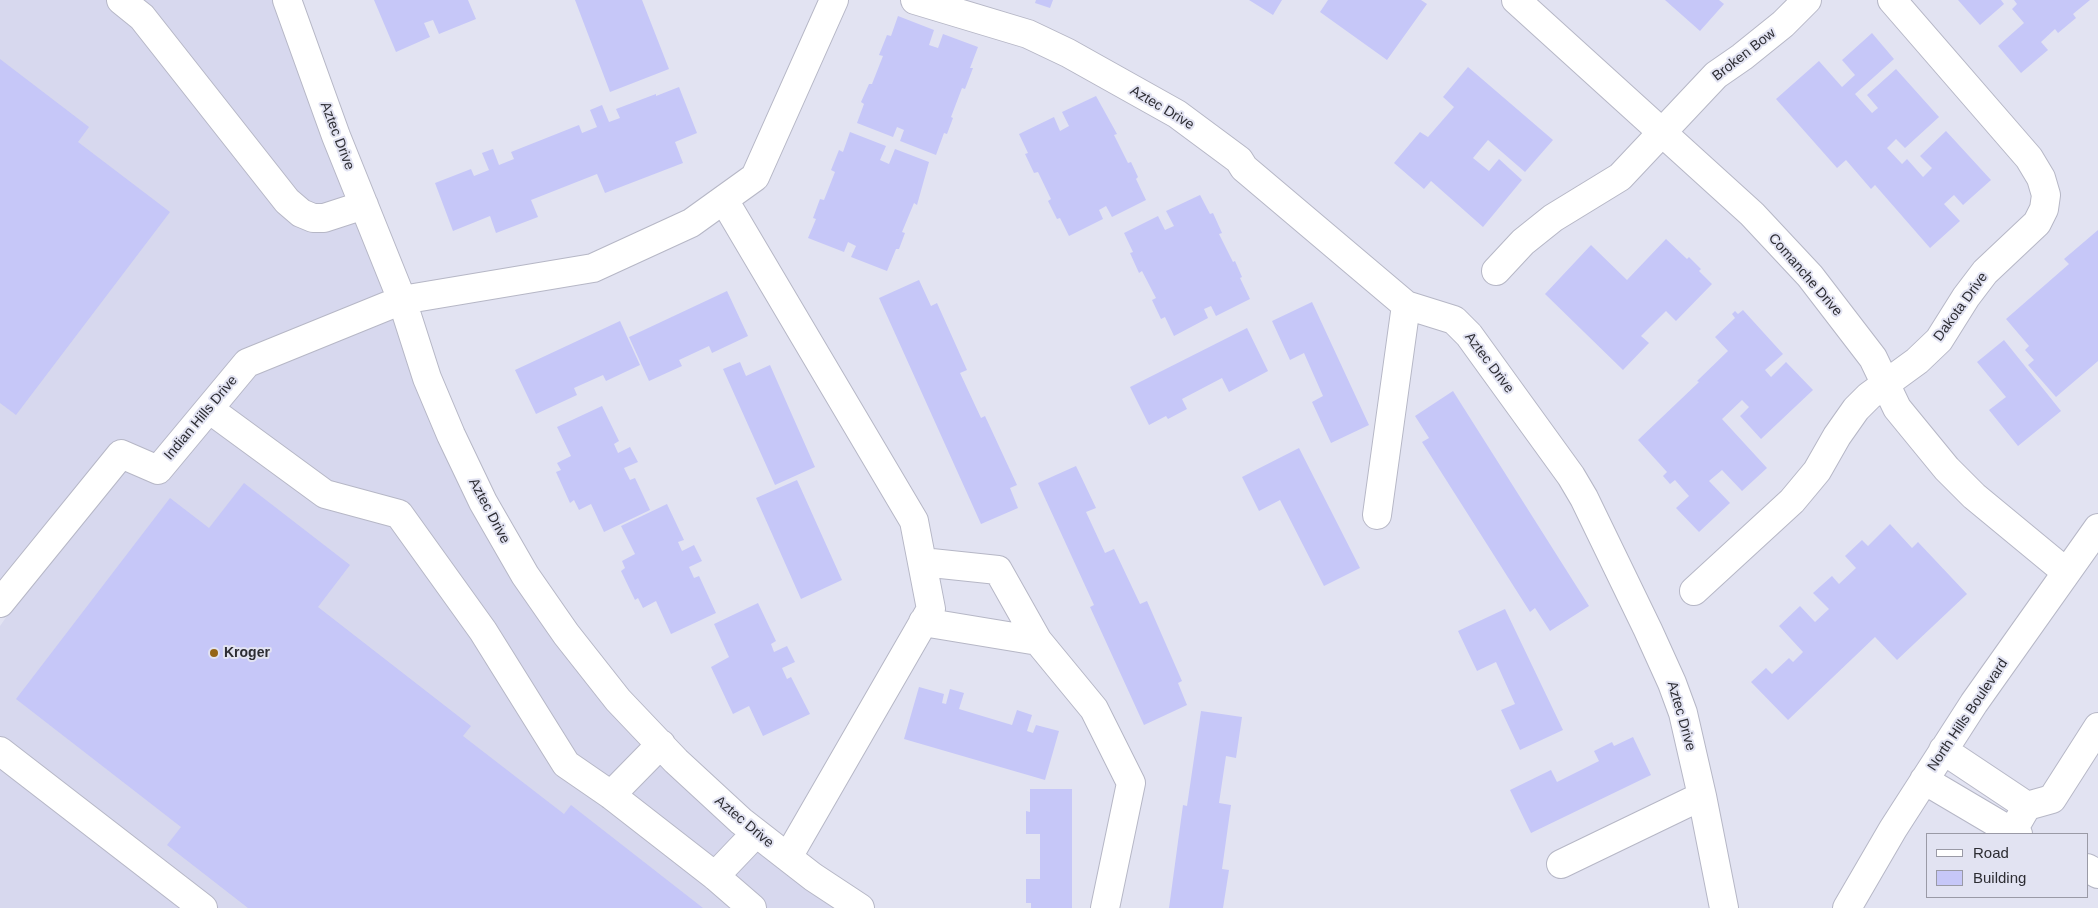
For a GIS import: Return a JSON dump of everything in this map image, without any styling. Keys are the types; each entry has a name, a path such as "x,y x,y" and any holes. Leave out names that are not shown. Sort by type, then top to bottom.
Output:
{"street":[{"path":"121,0 142,17 287,201 301,213 313,218 324,218 364,206"},
{"name":"Aztec Drive","path":"287,0 336,136 402,300 427,378 451,435 487,510 525,575 566,634 618,700 683,768 756,833 813,877 860,908"},
{"name":"Indian Hills Drive","path":"0,603 121,454 158,470 247,363 402,300 593,268 691,223 756,177 834,0"},
{"name":"Aztec Drive","path":"915,0 1028,34 1068,53 1177,114 1239,160 1244,168 1406,305 1454,320 1469,335 1571,476 1584,498 1672,683 1683,713 1702,796 1724,908"},
{"name":"Comanche Drive","path":"1516,0 1752,214 1810,276 1873,358 1898,408 1947,469 1974,496 2066,572"},
{"name":"Broken Bow","path":"1496,271 1524,242 1553,218 1620,177 1716,75 1784,24 1807,0"},
{"name":"Dakota Drive","path":"1694,591 1792,501 1817,471 1837,436 1856,409 1869,396 1917,361 1939,340 1966,297 1985,272 2037,222 2044,209 2046,195 2041,178 2029,158 1892,0"},
{"path":"724,200 914,521 931,609 788,858"},
{"path":"1378,515 1406,305"},
{"path":"209,409 325,494 399,514 484,631 566,764 611,795 715,876 752,908"},
{"name":"North Hills Boulevard","path":"1847,908 1924,780 2098,528"},
{"path":"922,562 998,570 1038,641 1094,709 1131,782 1105,908"},
{"path":"923,622 1038,641"},
{"path":"1944,750 2027,806 2052,800 2098,727"},
{"path":"611,795 660,744"},
{"path":"0,751 203,908"},
{"path":"1924,780 2015,833 2027,806"},
{"path":"1561,864 1702,796"},
{"path":"715,876 756,833"}],"shaded area":[{"path":"0,0 289,0 483,502 676,761 863,908 0,908 0,626 115,461 0,603"}],"building":[{"path":"374,0 468,0 476,19 439,34 433,20 424,23 430,37 396,52"},
{"path":"575,0 642,0 669,69 610,92"},
{"path":"1036,0 1053,0 1050,8 1035,3"},
{"path":"1249,0 1282,0 1273,15"},
{"path":"1328,0 1421,0 1427,4 1387,60 1320,12"},
{"path":"1665,0 1719,0 1724,4 1700,31"},
{"path":"1958,0 2001,0 2004,4 1980,25"},
{"path":"2014,0 2090,0 2073,14 2076,18 2058,33 2055,29 2041,42 2048,50 2021,73 1998,46 2024,23 2012,9 2017,4"},
{"path":"898,16 934,30 929,45 938,48 943,34 978,47 965,89 962,88 947,134 944,133 936,155 900,141 904,130 897,127 893,137 857,123 864,104 861,102 869,84 872,84 883,56 879,55 887,35 891,36"},
{"path":"1872,33 1894,59 1855,94 1872,113 1878,108 1867,95 1896,69 1939,117 1905,148 1896,139 1887,148 1902,164 1907,159 1923,177 1932,168 1920,156 1946,131 1991,180 1963,205 1954,195 1944,204 1960,221 1930,248 1875,185 1871,189 1846,160 1837,168 1776,99 1819,61 1842,87 1855,75 1842,60"},
{"path":"0,59 89,127 78,142 170,212 16,415 0,403"},
{"path":"1468,67 1553,140 1525,172 1488,140 1473,158 1489,171 1499,159 1522,180 1483,227 1431,181 1424,189 1394,163 1420,132 1428,137 1454,107 1443,97"},
{"path":"679,87 697,133 675,142 683,163 605,193 597,174 531,200 538,217 496,233 490,216 453,231 435,183 471,169 474,176 489,170 482,153 493,149 499,165 514,159 511,152 579,125 582,133 597,127 590,110 602,105 609,122 620,118 616,109"},
{"path":"1096,96 1117,134 1114,135 1128,163 1131,162 1138,177 1136,179 1146,200 1112,217 1106,206 1099,210 1103,219 1069,236 1060,218 1057,219 1048,201 1051,199 1038,172 1034,173 1025,154 1028,153 1019,134 1054,117 1060,131 1069,126 1062,112"},
{"path":"850,132 886,146 880,160 889,164 895,149 929,162 917,205 914,203 902,232 905,233 899,249 896,249 887,271 851,257 856,246 848,242 844,252 808,238 816,219 813,218 820,199 824,200 835,172 831,170 839,150 843,152"},
{"path":"1200,195 1210,214 1213,213 1222,233 1219,234 1233,262 1235,261 1242,277 1240,278 1250,299 1216,316 1211,306 1204,309 1208,318 1174,336 1165,317 1161,319 1152,300 1156,298 1142,271 1139,273 1130,253 1133,252 1124,233 1158,216 1165,230 1174,226 1166,211"},
{"path":"2098,230 2098,361 2056,397 2028,365 2034,360 2025,350 2029,346 2006,319 2069,264 2064,259"},
{"path":"1666,239 1687,259 1689,257 1712,284 1676,321 1666,311 1641,336 1649,343 1623,370 1545,294 1591,245 1627,280"},
{"path":"919,280 931,306 937,303 967,370 960,373 981,418 985,416 1017,485 1010,488 1018,508 981,524 879,298"},
{"path":"727,291 748,336 712,353 709,346 679,360 682,366 649,381 629,337"},
{"path":"1312,302 1369,425 1331,443 1312,402 1323,396 1304,353 1290,360 1272,321"},
{"path":"1743,310 1783,354 1765,370 1771,377 1786,362 1813,390 1761,439 1740,416 1749,407 1742,400 1722,419 1767,468 1742,491 1722,470 1709,481 1730,503 1699,532 1676,508 1689,496 1675,480 1670,484 1663,476 1667,472 1638,440 1699,382 1697,381 1728,351 1715,337 1735,318 1732,314 1735,311 1738,314"},
{"path":"620,321 640,365 606,381 603,375 574,388 577,395 536,414 515,370"},
{"path":"1247,328 1268,371 1229,392 1222,378 1182,399 1187,409 1168,419 1166,416 1149,425 1130,387"},
{"path":"2004,340 2061,411 2018,446 1989,410 2006,397 1977,362"},
{"path":"740,362 746,376 770,365 815,467 775,485 723,369"},
{"path":"1453,391 1589,606 1550,631 1535,608 1530,612 1422,442 1429,438 1415,416"},
{"path":"602,406 619,441 614,444 618,453 630,447 638,462 624,468 630,480 635,478 650,510 604,532 591,504 579,510 574,500 570,503 556,472 561,470 557,463 571,456 557,427"},
{"path":"1299,448 1360,568 1324,586 1280,500 1259,511 1242,477"},
{"path":"1076,466 1096,508 1086,512 1105,553 1114,549 1140,604 1147,601 1182,681 1178,683 1187,705 1144,725 1090,607 1094,605 1038,483"},
{"path":"797,480 842,580 801,599 756,498"},
{"name":"Kroger","path":"244,483 350,565 318,607 471,726 463,736 564,814 571,805 703,908 248,908 167,845 181,827 16,699 170,498 209,528"},
{"path":"667,504 684,540 678,542 682,551 694,545 702,561 689,567 694,578 699,576 716,613 671,634 656,601 643,608 638,598 635,600 621,571 625,568 622,561 635,554 621,526"},
{"path":"1890,524 1912,548 1918,542 1967,594 1897,660 1875,637 1788,720 1751,682 1766,668 1772,674 1789,658 1793,662 1803,652 1779,626 1800,606 1815,622 1829,609 1813,593 1832,576 1839,584 1856,568 1845,556 1862,540 1868,546"},
{"path":"758,603 776,641 771,644 774,652 787,646 795,662 782,668 787,679 791,677 810,714 763,736 749,706 733,714 711,667 729,657 714,624"},
{"path":"1505,609 1563,730 1520,750 1501,710 1515,704 1496,662 1477,671 1458,631"},
{"path":"919,687 944,694 942,703 946,704 950,689 964,693 959,709 1012,725 1017,710 1032,715 1027,731 1033,733 1036,725 1059,731 1045,780 904,739"},
{"path":"1201,711 1242,717 1236,758 1226,756 1219,803 1231,805 1222,869 1229,870 1223,908 1169,908 1183,805 1187,806"},
{"path":"1633,737 1651,775 1531,833 1510,790 1551,770 1557,782 1599,761 1594,751 1612,742 1614,746"},
{"path":"1030,789 1072,789 1072,908 1031,908 1031,903 1026,903 1026,879 1040,879 1040,834 1026,834 1026,811 1030,812"}],"place":[{"name":"Kroger","path":"214,653"}]}
